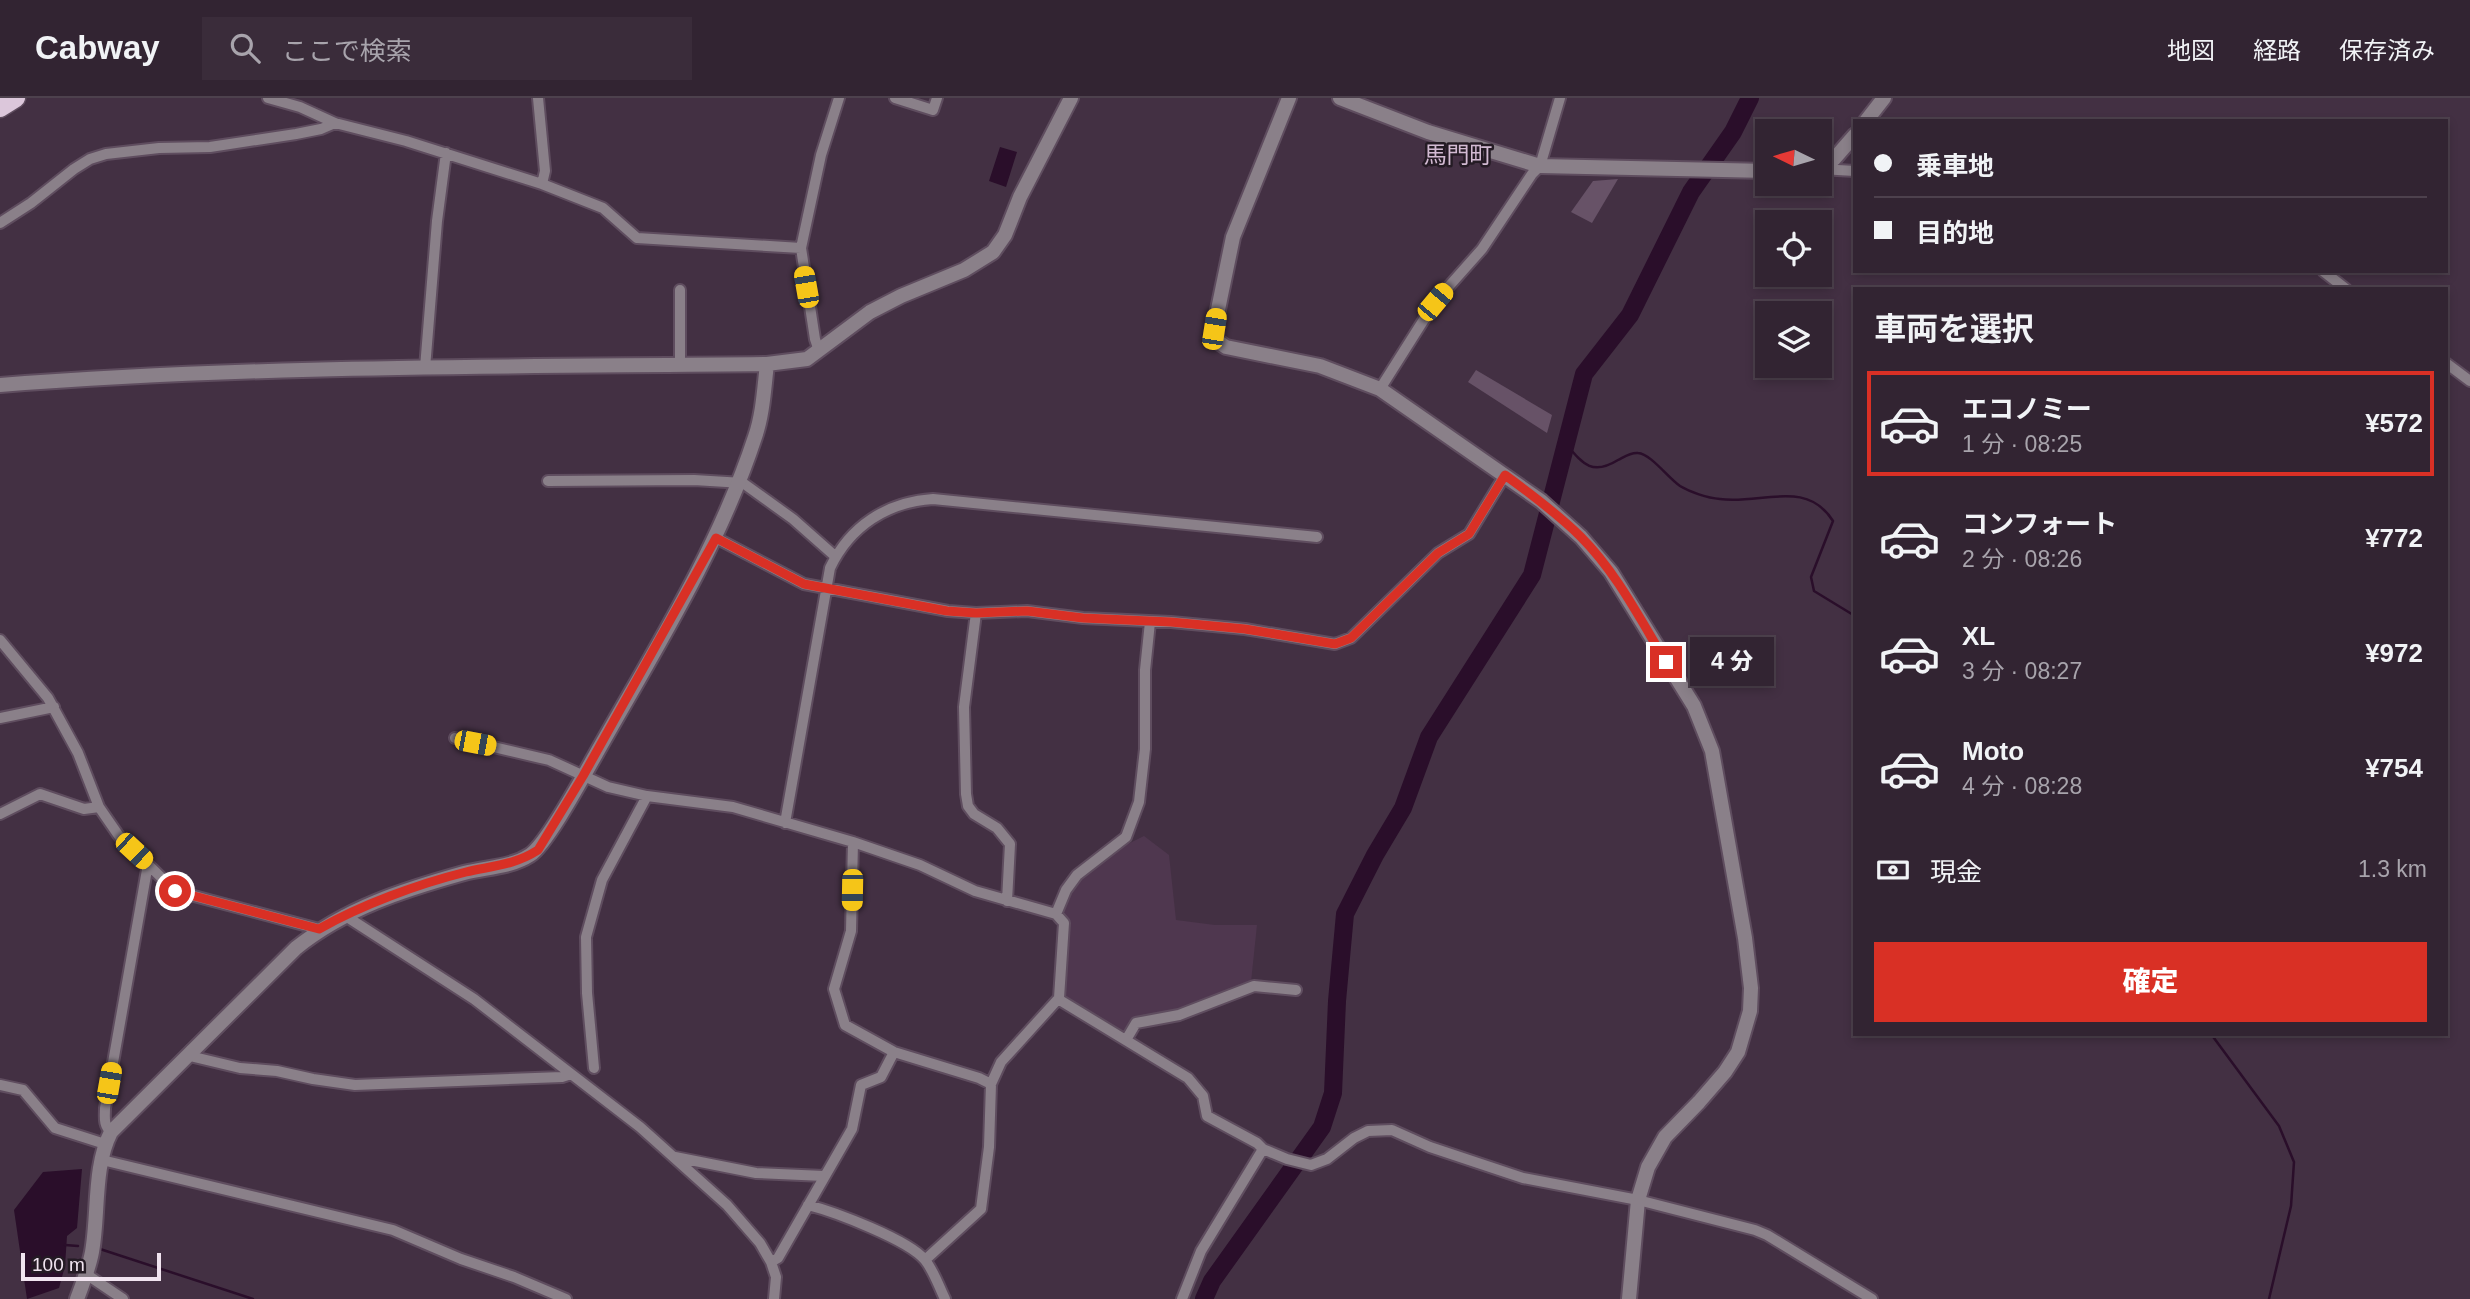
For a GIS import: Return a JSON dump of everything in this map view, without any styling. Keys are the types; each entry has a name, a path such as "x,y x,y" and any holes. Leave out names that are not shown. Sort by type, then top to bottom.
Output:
{"main road":[{"path":"0,108 16,98"}],"street":[{"path":"268,98 300,107 335,123 446,153 542,184 603,208 637,238 801,248"},
{"path":"538,98 545,170 542,184"},
{"path":"819,351 801,248 821,155 839,98"},
{"path":"895,98 933,110 937,98"},
{"path":"0,385 86,379 425,368 767,364 807,359 870,312 964,270 993,252 1004,235 1020,197 1071,98"},
{"path":"1289,98 1233,237 1219,299 1215,336 1217,341 1226,346 1320,366 1380,389 1541,502 1581,537 1611,572 1694,706 1712,751 1745,938 1751,988 1750,1011 1738,1052 1699,1102 1665,1137 1648,1167 1638,1200 1629,1299"},
{"path":"1340,98 1428,132 1540,166 1755,170"},
{"path":"1380,389 1435,302 1482,249 1540,166 1560,98"},
{"path":"1868,119 1884,98"},
{"path":"0,223 31,203 74,169 90,159 106,154 159,148 209,147 296,134 335,123"},
{"path":"1832,160 1853,137"},
{"path":"425,368 437,221 446,153"},
{"path":"1832,169 1853,171"},
{"path":"2326,273 2343,287"},
{"path":"680,290 680,365"},
{"path":"108,1138 191,1050 319,929 357,908 464,873 511,864 538,850 583,776 716,538 756,436 767,364"},
{"path":"2448,364 2470,380"},
{"path":"716,538 804,584 826,586 947,611 1027,611 1083,618 1245,629 1335,644 1351,638 1438,553 1469,534 1505,475"},
{"path":"548,481 694,480 743,483 836,557"},
{"path":"785,823 804,727 826,586 836,557 853,534 879,513 905,502 933,499 1317,537"},
{"path":"976,613 964,707 964,781 968,806 974,814 997,828 1010,844 1007,901"},
{"path":"1056,914 1066,890 1077,875 1126,836 1139,802 1145,749 1145,670 1150,622"},
{"path":"0,640 54,707 78,753 99,807 119,836 175,891 319,929"},
{"path":"0,718 54,707"},
{"path":"455,738 549,760 608,787 647,796 733,807 853,842 920,865 975,891 1056,914 1064,923 1058,999 1001,1062 991,1084 989,1147 981,1209 925,1260"},
{"path":"0,814 40,794 84,809 99,807"},
{"path":"594,1068 587,993 586,937 602,880 647,796"},
{"path":"853,842 851,931 834,989 845,1025 894,1052 991,1084"},
{"path":"77,1299 92,1252 102,1160 108,1138 105,1108 148,864"},
{"path":"344,915 474,999 640,1127 727,1205 760,1243 776,1277 774,1299"},
{"path":"1126,1040 1136,1023 1179,1015 1254,986 1296,990"},
{"path":"1058,999 1188,1079 1203,1096 1207,1116 1257,1143 1263,1149 1286,1159 1311,1165 1328,1159 1354,1138 1368,1131 1392,1130 1430,1147 1523,1178 1638,1200 1767,1235 1872,1299"},
{"path":"191,1050 194,1057 240,1068 277,1071 355,1085 562,1077 570,1074"},
{"path":"771,1262 778,1258 852,1129 861,1085 881,1077 894,1052"},
{"path":"0,1085 23,1090 55,1128 108,1138"},
{"path":"1182,1299 1201,1251 1263,1149"},
{"path":"672,1156 756,1173 824,1176"},
{"path":"102,1160 393,1230 566,1299"},
{"path":"808,1205 849,1219 905,1245 925,1260 945,1299"},
{"path":"86,1275 122,1299"}],"shaded area":[{"path":"1000,147 1017,152 1006,187 989,181"},
{"path":"1618,179 1592,223 1571,212 1593,181"},
{"path":"1476,370 1552,415 1547,433 1468,382"},
{"path":"1144,836 1169,855 1176,920 1215,925 1257,925 1251,982 1125,1034 1062,996 1069,921 1062,914 1069,892 1080,878 1114,851"},
{"path":"82,1169 77,1228 67,1236 65,1266 59,1288 27,1299 14,1210 43,1172"}],"waterway":[{"path":"1204,1299 1212,1281 1322,1127 1333,1093 1337,1001 1345,914 1403,808 1429,737 1532,575 1584,374 1630,315 1691,192 1733,132 1750,98"},
{"path":"1566,444 1583,462 1595,467 1609,465 1633,453 1643,454 1680,486 1710,497 1735,500 1781,496 1810,500 1822,508 1833,521 1811,577 1814,591 1853,615"},
{"path":"2212,1036 2279,1126 2294,1162 2291,1206 2269,1299"},
{"path":"65,1245 78,1246"},
{"path":"100,1249 253,1299"}],"district":[{"name":"馬門町","path":"1458,155"}],"route":[{"path":"175,891 319,929 357,908 464,873 511,864 538,850 583,776 716,538 804,584 826,586 947,611 1027,611 1083,618 1171,622 1245,629 1335,644 1351,638 1438,553 1469,534 1505,475 1581,537 1611,572 1666,662"}]}
